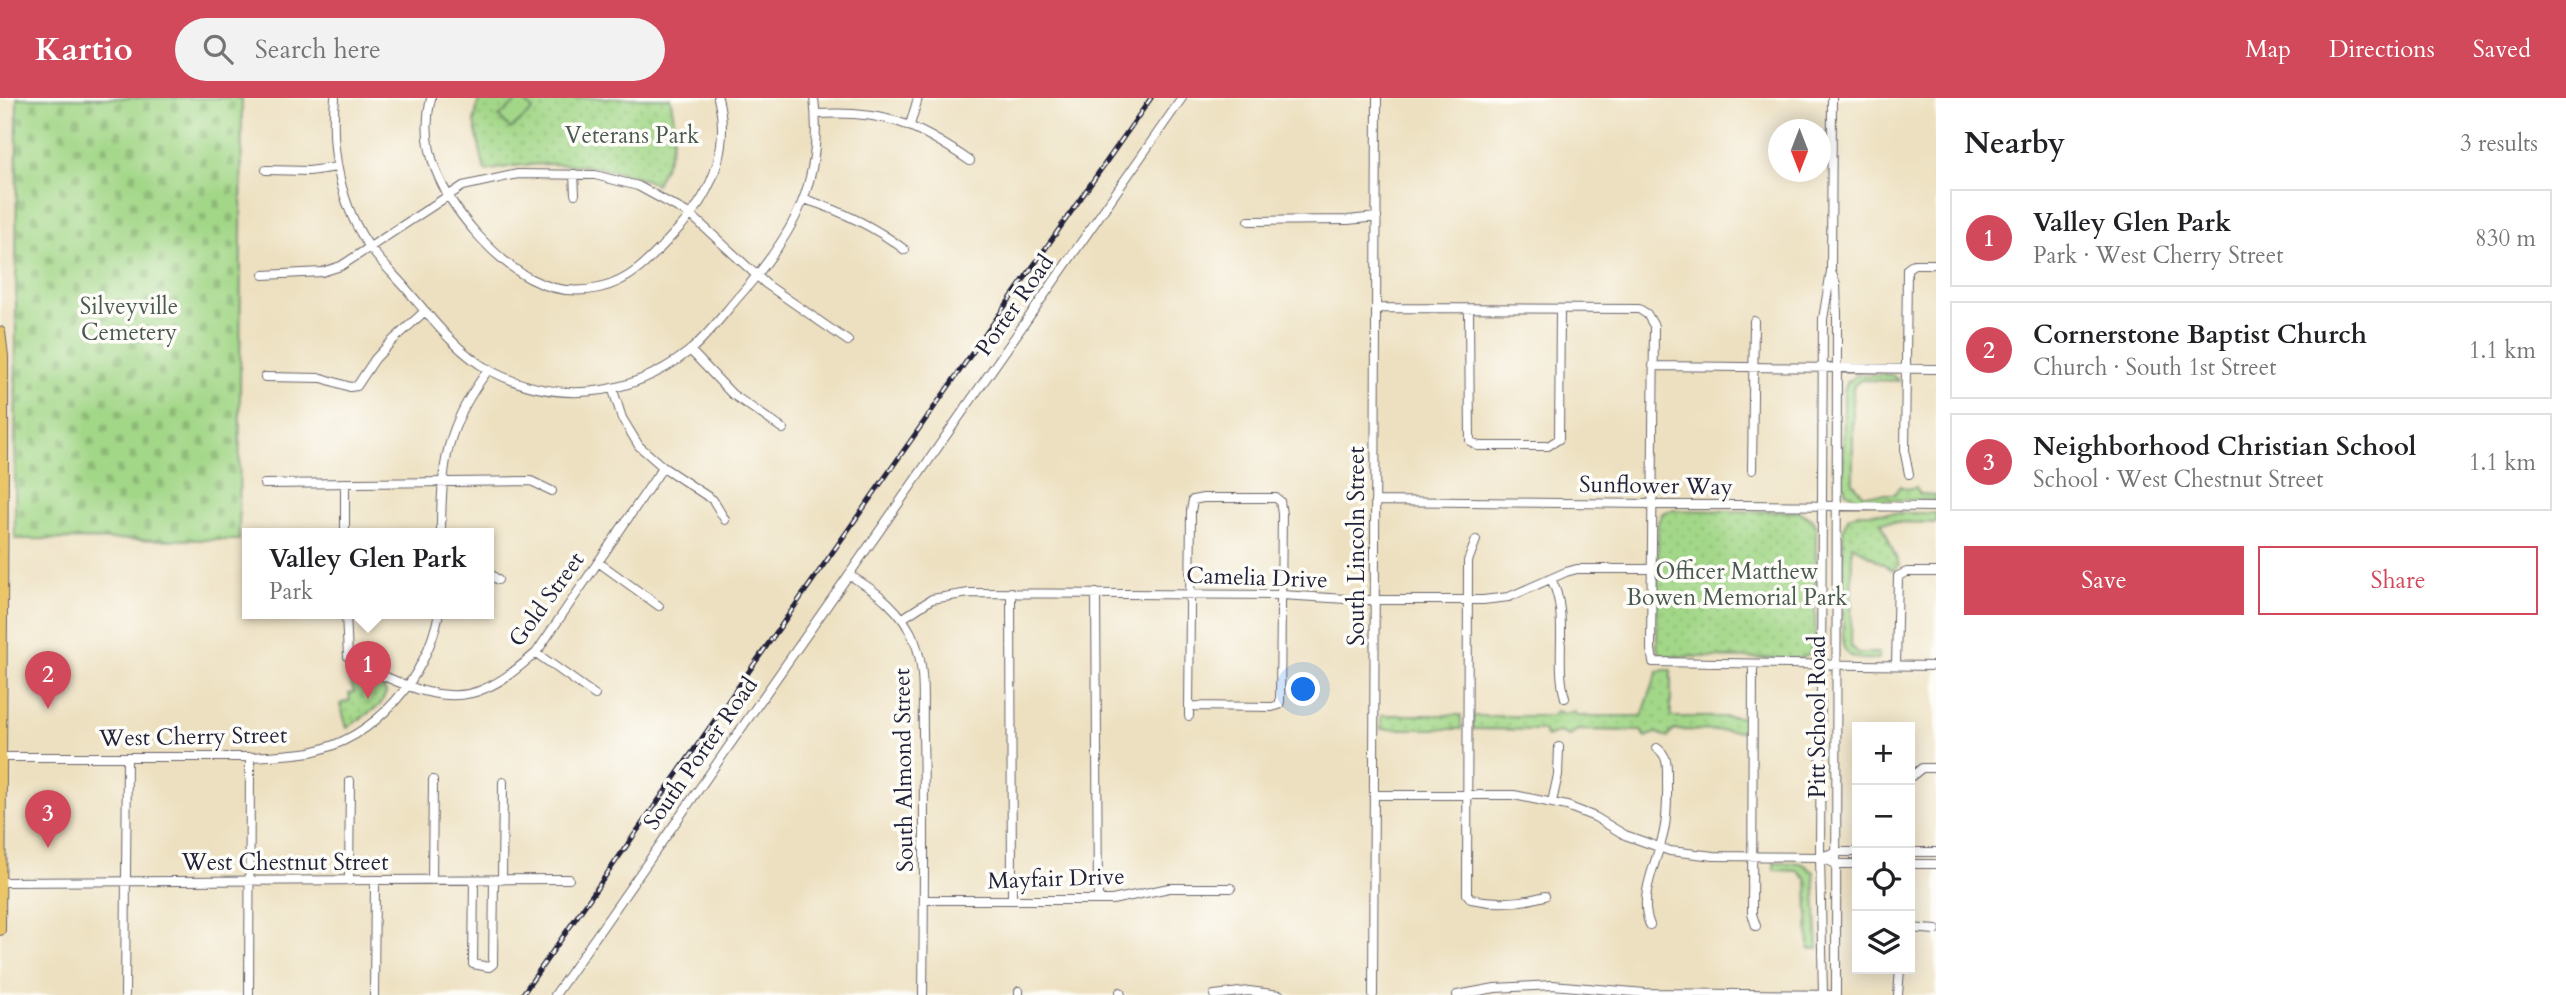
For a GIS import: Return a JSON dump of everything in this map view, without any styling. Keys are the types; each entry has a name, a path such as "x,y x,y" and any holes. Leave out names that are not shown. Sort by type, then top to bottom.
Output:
{"main road":[{"path":"0,332 3,356 0,930"}],"street":[{"path":"335,98 333,129 337,167 352,213 370,248 457,345 489,369 523,384 547,390 586,393 612,390 637,382 668,366 690,350 758,276 783,243 804,199 814,156 814,98"},
{"path":"431,98 428,117 429,146 435,171 447,195 462,216 508,265 533,281 559,289 599,288 619,281 656,255 691,215 706,193 719,163 723,134 718,98"},
{"path":"910,125 918,98"},
{"name":"Porter Road","path":"878,533 1182,98"},
{"name":"South Lincoln Street","path":"1373,995 1377,98"},
{"name":"Pitt School Road","path":"1823,995 1820,857 1823,319 1831,271 1832,98"},
{"path":"816,114 864,114 910,125 970,161"},
{"path":"266,170 309,171 337,167"},
{"path":"574,174 575,194"},
{"path":"264,275 322,272 341,266 463,186 508,175 595,175 627,181 653,192 691,215 780,296 848,341"},
{"path":"804,199 859,220 885,234 905,250"},
{"path":"1249,221 1377,217"},
{"path":"1909,474 1905,454 1906,278 1908,266 1936,264"},
{"name":"Pitt School Road","path":"1831,271 1836,284 1836,995"},
{"path":"1377,308 1639,309 1647,314 1654,326 1651,649 1654,662 1936,666"},
{"path":"1469,309 1468,432 1471,443 1478,446 1548,446 1557,442 1560,309"},
{"path":"265,377 323,378 350,387 357,386 375,359 425,311"},
{"path":"1752,470 1754,321"},
{"path":"690,350 732,394 783,429"},
{"path":"1653,366 1936,369"},
{"path":"441,528 441,481 445,454 466,402 489,369"},
{"path":"612,390 622,418 639,446 663,467 713,500 725,520"},
{"name":"Gold Street","path":"346,619 348,657 355,663 432,693 458,695 484,690 509,676 536,653 663,467"},
{"path":"264,484 531,481 552,491"},
{"path":"345,483 345,528"},
{"path":"1189,706 1279,705 1282,594 1280,500 1193,500 1191,511 1190,594 1189,706 1189,716"},
{"name":"Sunflower Way","path":"1375,501 1936,507"},
{"name":"South Porter Road","path":"555,995 878,533"},
{"path":"1476,540 1468,561 1468,897 1477,900 1521,901 1545,896"},
{"path":"598,562 659,606"},
{"name":"Camelia Drive","path":"903,618 920,605 944,596 1011,592 1282,594 1375,600 1468,600 1509,597 1577,569 1652,569"},
{"path":"1896,665 1899,574 1936,572"},
{"name":"South Almond Street","path":"849,575 888,602 903,618 916,644 922,671 923,995"},
{"path":"494,577 498,580"},
{"path":"1551,579 1556,588 1560,610 1560,679 1565,698"},
{"path":"1011,592 1012,899"},
{"path":"1096,593 1098,900"},
{"name":"West Cherry Street","path":"2,757 250,757 312,751 336,743 375,720 409,685 427,652 437,619"},
{"path":"536,653 595,695"},
{"path":"1753,664 1752,914 1756,926"},
{"path":"1552,802 1558,775 1559,747"},
{"path":"1650,925 1647,918 1647,894 1667,811 1667,761 1663,752 1657,748"},
{"path":"125,995 127,757"},
{"path":"249,995 250,757"},
{"path":"1915,774 1922,768 1936,768"},
{"path":"432,880 433,780"},
{"path":"349,881 350,781"},
{"path":"474,880 473,964 489,967 493,964 503,782"},
{"path":"1374,795 1514,795 1552,802 1581,811 1625,835 1660,848 1696,855 1820,857 1836,852 1852,852"},
{"path":"1915,852 1936,852"},
{"path":"1820,857 1836,864 1852,864"},
{"path":"1915,864 1936,864"},
{"name":"West Chestnut Street","path":"1,882 569,879"},
{"path":"374,995 375,880"},
{"name":"Mayfair Drive","path":"924,900 1098,900 1124,898 1169,888 1231,888"},
{"path":"1915,928 1936,930"},
{"path":"1898,995 1900,974"},
{"path":"1457,995 1495,988 1552,985 1645,993 1836,995"},
{"path":"1214,995 1249,991 1280,995"}],"green space":[{"name":"Silveyville Cemetery","path":"17,98 242,98 239,540 15,539"},
{"name":"Veterans Park","path":"479,98 670,98 674,132 670,153 656,184 615,171 572,165 528,165 485,171 474,122"},
{"path":"521,98 533,110 511,129 499,117"},
{"path":"1857,375 1892,375 1899,381 1860,380 1853,387 1853,483 1863,494 1894,494 1900,486 1907,489 1916,487 1920,494 1936,495 1936,500 1860,500 1846,492 1843,483 1844,390 1848,381"},
{"name":"Officer Matthew Bowen Memorial Park","path":"1672,510 1799,512 1812,519 1816,529 1815,642 1809,655 1798,659 1662,656 1657,648 1658,523 1662,513"},
{"path":"1858,513 1936,513 1936,523 1881,522 1899,565 1893,570 1852,545 1851,646 1858,653 1879,653 1879,659 1853,657 1843,646 1843,529 1848,518"},
{"path":"1671,670 1671,717 1747,717 1747,731 1674,730 1668,737 1656,733 1646,737 1641,731 1577,730 1570,736 1559,732 1547,737 1542,730 1473,729 1473,716 1553,716 1556,711 1565,714 1574,711 1577,716 1642,716 1658,671"},
{"path":"350,671 380,681 386,693 380,705 347,728 340,704 350,700 349,694 354,692 349,679"},
{"path":"1381,715 1461,715 1461,729 1381,729"},
{"path":"1774,862 1802,863 1814,872 1818,949 1809,949 1807,880 1798,871 1774,870"}],"railway":[{"path":"522,995 1151,98"}],"place":[{"name":"Valley Glen Park","path":"368,699"},
{"name":"Cornerstone Baptist Church","path":"48,709"},
{"name":"Neighborhood Christian School","path":"48,848"}]}
